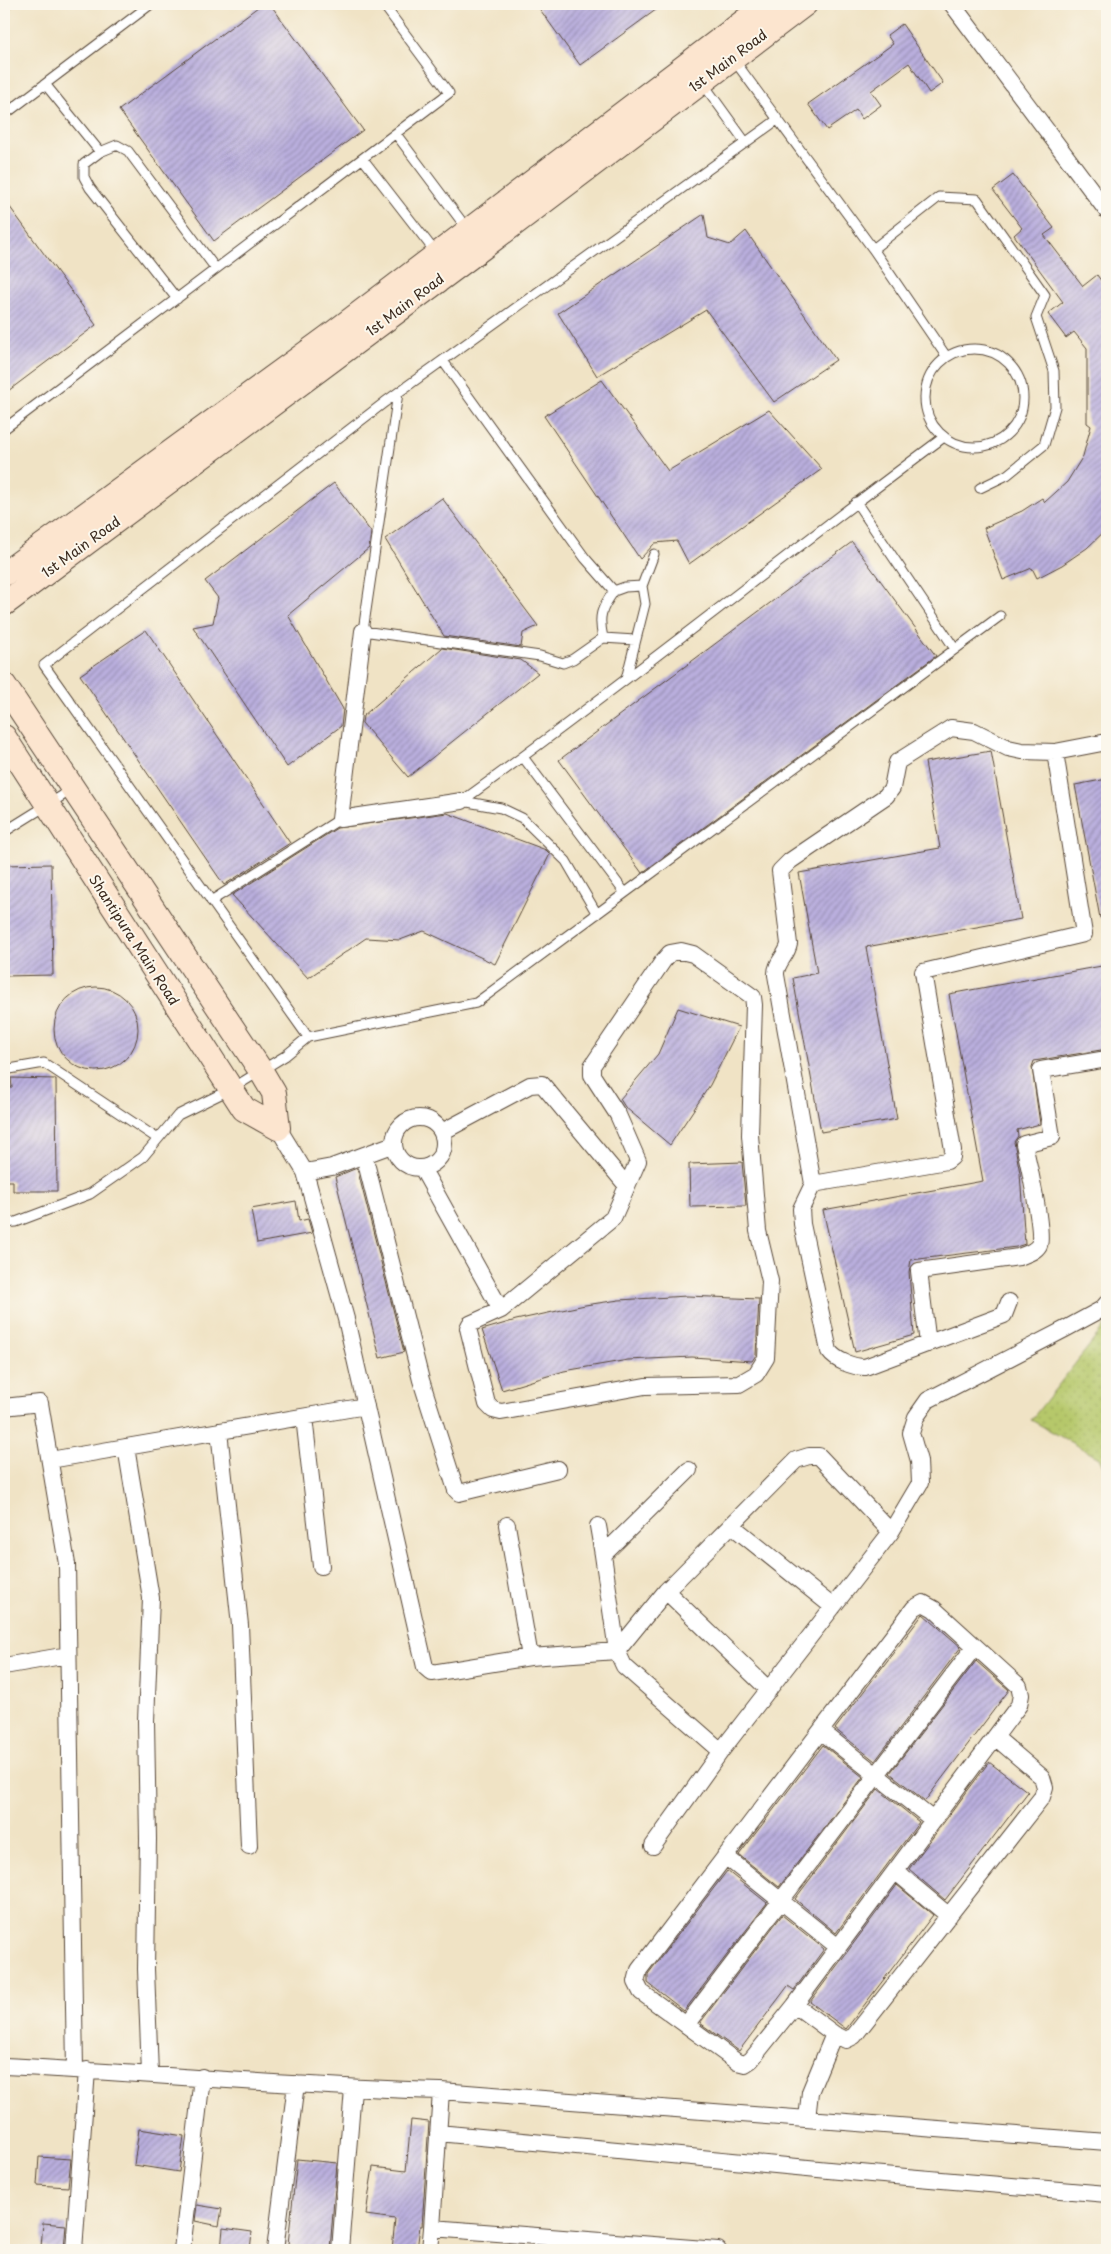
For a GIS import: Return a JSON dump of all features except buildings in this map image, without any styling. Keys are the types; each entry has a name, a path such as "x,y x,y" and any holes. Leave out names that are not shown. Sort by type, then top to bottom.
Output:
{"street":[{"name":"1st Main Road","path":"4,574 327,338 766,4"},
{"name":"1st Main Road","path":"4,604 482,248 805,4"},
{"path":"952,4 1106,208"},
{"path":"363,632 340,819 462,801"},
{"path":"4,685 74,788 274,1093 278,1128 305,1172 346,1319 424,1667 432,1673 530,1657 617,1651 666,1590 796,1460 809,1456 819,1456 891,1532"},
{"path":"1009,1302 1004,1315 865,1368 858,1368 833,1357 829,1351 802,1224 800,1209 812,1184 776,975 776,969 788,950 789,944 780,870 790,861 886,796 892,788 896,762 951,728 974,731 1008,748 1022,751 1055,752 1107,742"},
{"name":"Shantipura Main Road","path":"4,737 244,1109 278,1128"},
{"path":"812,1184 947,1161 952,1157 954,1150 923,972 1084,934 1055,752"},
{"path":"681,951 693,954 753,997 750,1135 758,1231 770,1281 766,1358 756,1374 739,1384 645,1386 501,1412 492,1410 487,1404 467,1333 470,1324 501,1310 613,1218 638,1161 618,1115 592,1075 592,1066 670,953 681,951"},
{"path":"928,1344 919,1271 1019,1256 1034,1251 1038,1246 1040,1240 1039,1228 1024,1144 1052,1138 1041,1070 1107,1059"},
{"path":"442,1132 530,1085 542,1084 627,1186"},
{"path":"412,1119 428,1120 437,1125 442,1132 444,1146 442,1154 430,1166 422,1168 406,1165 400,1160 394,1144 398,1129 412,1119"},
{"path":"305,1172 332,1167 394,1144"},
{"path":"364,1155 421,1380 456,1490 463,1492 558,1469"},
{"path":"422,1168 501,1310"},
{"path":"654,1846 721,1751 891,1532 920,1483 919,1461 911,1433 916,1417 928,1400 1068,1328 1102,1309 1107,1303"},
{"path":"4,1407 40,1403 67,1564 68,1655 81,2070 74,2250"},
{"path":"50,1460 366,1406"},
{"path":"304,1416 321,1566"},
{"path":"219,1431 240,1625 249,1846"},
{"path":"126,1447 151,1598 146,1721 148,1839 146,1970 150,2074"},
{"path":"602,1555 689,1470"},
{"path":"507,1525 530,1657"},
{"path":"731,1525 833,1607"},
{"path":"598,1526 617,1651 624,1666 721,1751"},
{"path":"666,1590 769,1690"},
{"path":"923,1603 934,1609 1019,1686 1021,1695 1019,1705 795,2005 751,2060 745,2064 737,2062 641,1992 636,1982 638,1970 820,1731 914,1608 923,1603"},
{"path":"686,2025 975,1646"},
{"path":"4,1666 68,1655"},
{"path":"820,1731 933,1820"},
{"path":"795,2005 834,2034 846,2040 854,2036 1042,1797 1045,1787 1042,1777 995,1737"},
{"path":"725,1856 838,1947"},
{"path":"895,1871 949,1916"},
{"path":"807,2119 810,2092 834,2034"},
{"path":"4,2066 202,2077 352,2089 441,2091 1107,2142"},
{"path":"182,2250 202,2077"},
{"path":"274,2250 296,2084"},
{"path":"340,2250 352,2089"},
{"path":"430,2250 441,2091"},
{"path":"438,2133 871,2174 1107,2194"},
{"path":"432,2228 718,2250"}],"lane":[{"path":"4,115 151,4"},
{"path":"4,430 449,93 382,4"},
{"path":"732,58 873,249 946,356"},
{"path":"702,81 746,143"},
{"path":"45,84 100,152"},
{"path":"308,1037 44,665 398,393 777,120"},
{"path":"396,134 468,231"},
{"path":"177,299 84,177 84,164 100,152 117,145 128,151 216,269"},
{"path":"363,159 437,254"},
{"path":"873,249 939,197 977,199 1045,295 1036,317 1054,371 1055,407 1044,445 1006,476 980,488"},
{"path":"976,348 991,351 1005,359 1016,372 1022,388 1022,405 1017,421 1007,434 993,443 976,447 960,445 944,437 934,426 927,412 925,396 928,381 935,367 946,356 976,348"},
{"path":"443,361 585,558 614,591"},
{"path":"398,393 363,632 540,656 563,663 573,659 603,638 635,640"},
{"path":"462,801 523,757 856,502 944,437"},
{"path":"856,502 955,649"},
{"path":"626,679 644,604 642,586 654,554"},
{"path":"603,638 600,622 602,607 614,591 625,587 642,586"},
{"path":"4,1224 16,1222 90,1194 143,1157 178,1115 261,1072 285,1056 308,1037 476,1003 1000,616"},
{"path":"523,757 625,893"},
{"path":"4,832 74,788"},
{"path":"462,801 501,808 522,818 566,861 597,914"},
{"path":"211,901 340,819"},
{"path":"4,1070 44,1063 158,1139"}],"green space":[{"path":"1107,1323 1107,1475 1099,1458 1031,1420"}]}
